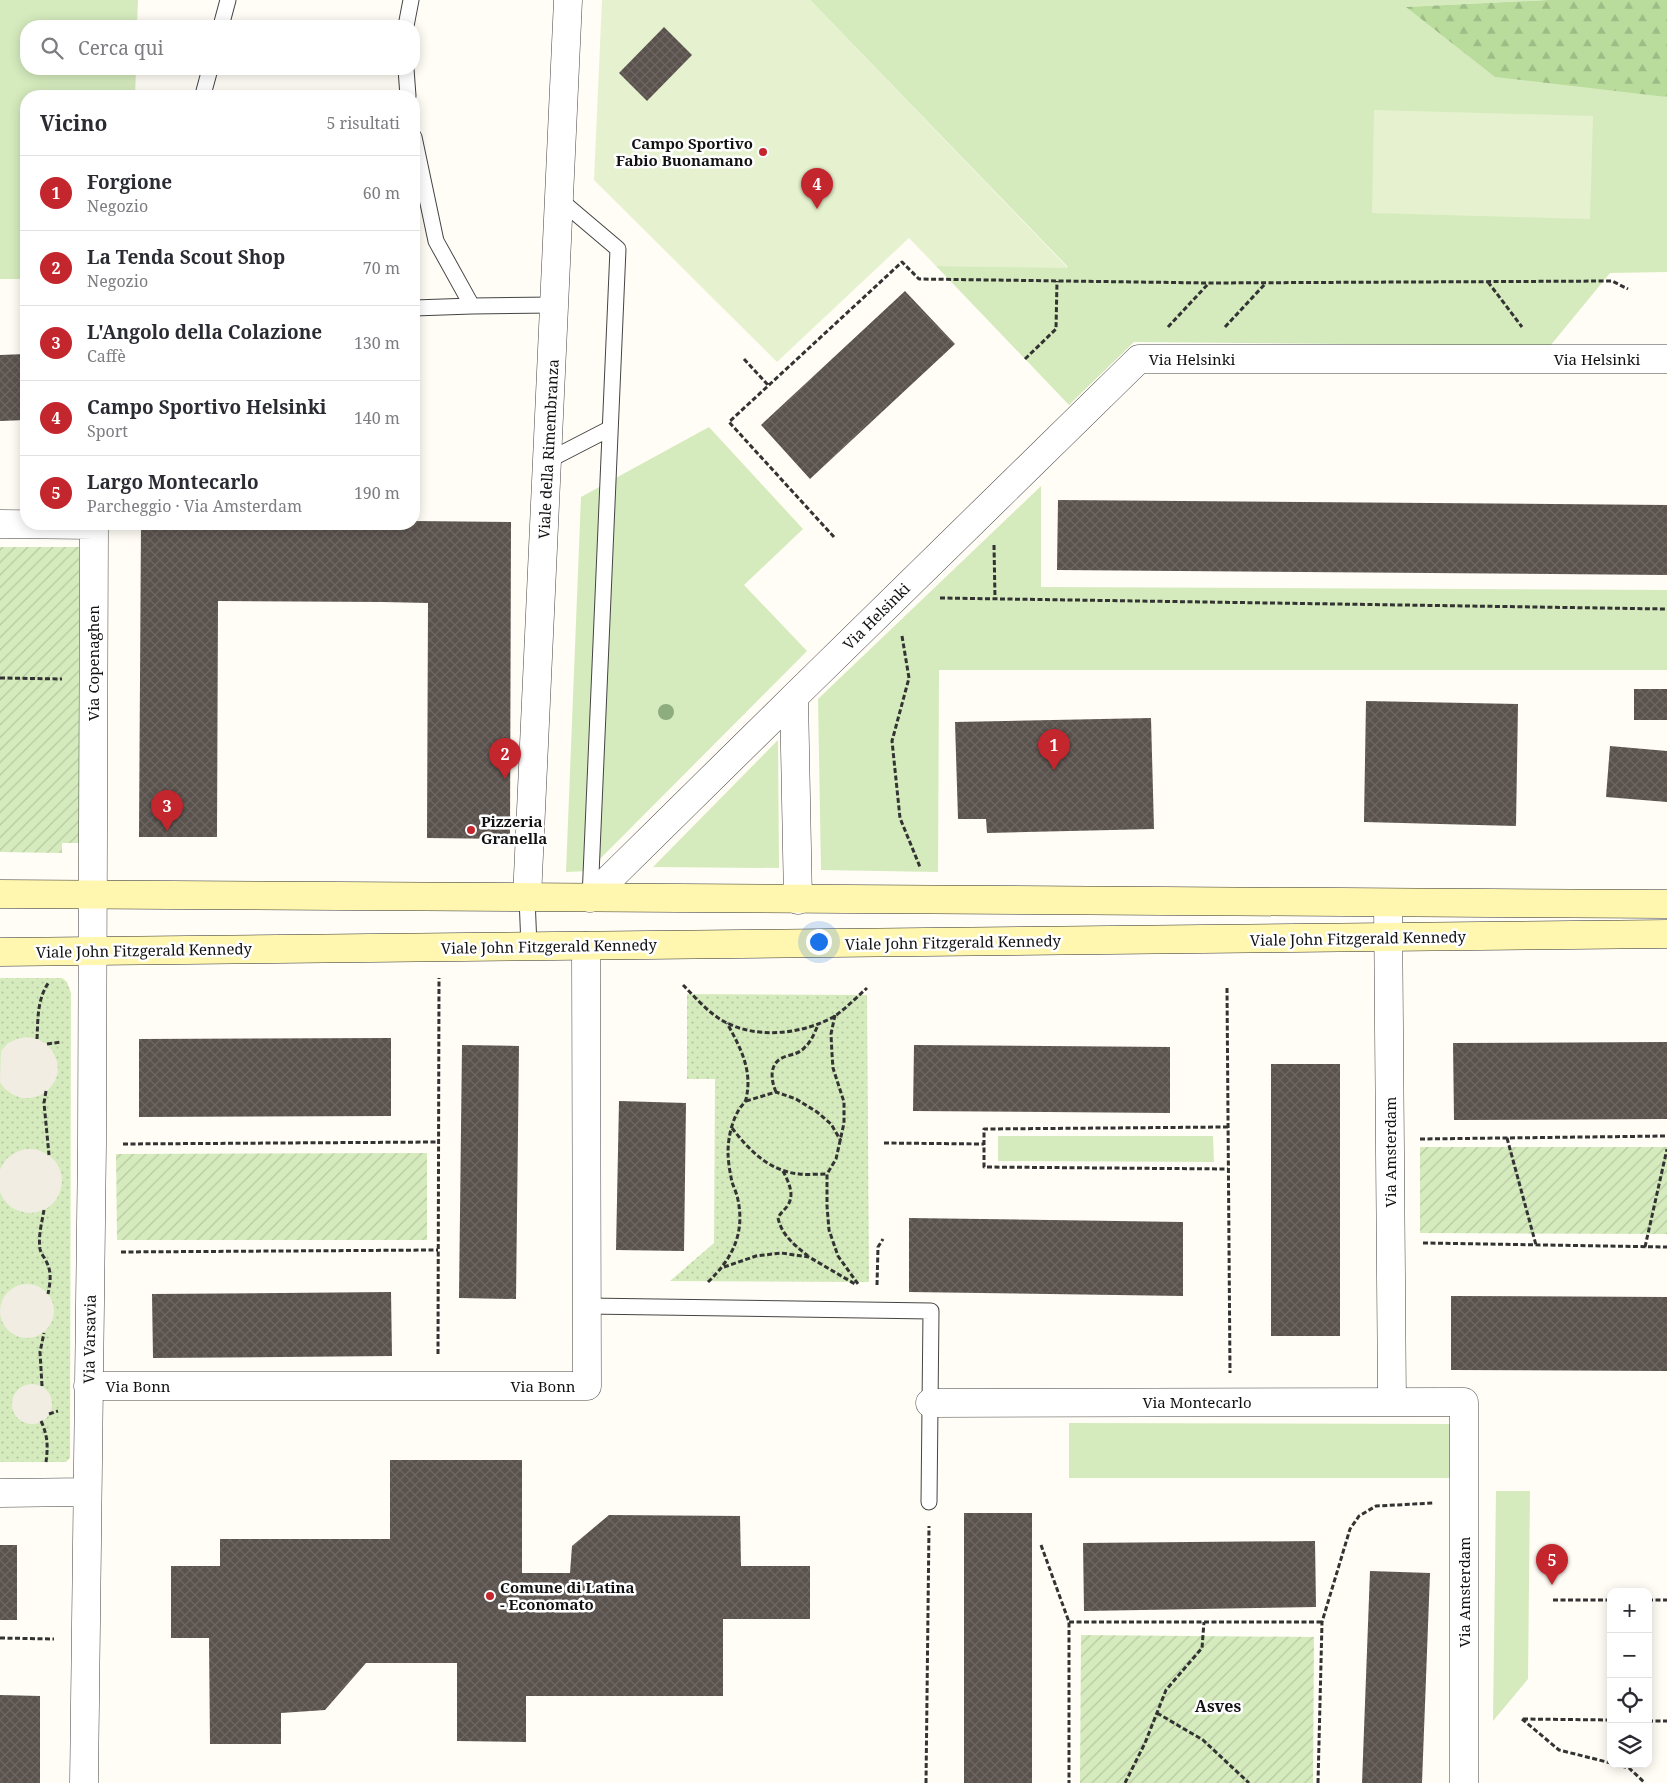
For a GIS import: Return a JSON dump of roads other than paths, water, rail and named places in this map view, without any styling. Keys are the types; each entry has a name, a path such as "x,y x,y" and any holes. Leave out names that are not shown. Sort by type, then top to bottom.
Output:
{"street":[{"name":"Viale della Rimembranza","path":"527,898 568,0"},
{"name":"Via Helsinki","path":"590,898 1139,359 1667,359"},
{"name":"Via Copenaghen","path":"0,524 20,524"},
{"name":"Via Copenaghen","path":"94,530 94,895"},
{"path":"794,697 798,900"},
{"path":"0,894 1667,904"},
{"name":"Via Varsavia","path":"84,1783 94,895"},
{"name":"Via Amsterdam","path":"1388,903 1392,1402"},
{"name":"Viale John Fitzgerald Kennedy","path":"0,952 1667,934"},
{"name":"Via Bonn","path":"88,1386 587,1386 586,946"},
{"name":"Via Amsterdam","path":"1464,1402 1464,1783"},
{"name":"Via Montecarlo","path":"930,1403 1464,1402"},
{"path":"0,1493 87,1492"}],"lane":[{"path":"223,20 228,0"},
{"path":"407,20 411,0"},
{"path":"204,90 208,75"},
{"path":"406,75 408,90"},
{"path":"420,165 436,241 472,306"},
{"path":"559,199 618,249 590,898"},
{"path":"420,308 502,304 554,305"},
{"path":"547,461 609,429"},
{"path":"527,898 529,946"},
{"path":"587,1306 931,1311 929,1502"}],"place":[{"name":"Campo Sportivo Fabio Buonamano","path":"763,152"},
{"name":"Campo Sportivo Helsinki","path":"817,209"},
{"name":"Forgione","path":"1054,770"},
{"name":"La Tenda Scout Shop","path":"505,779"},
{"name":"Pizzeria Granella","path":"471,830"},
{"name":"L'Angolo della Colazione","path":"167,831"},
{"name":"Largo Montecarlo","path":"1552,1585"},
{"name":"Comune di Latina - Economato","path":"490,1596"}],"district":[{"name":"Asves","path":"1218,1706"}]}
